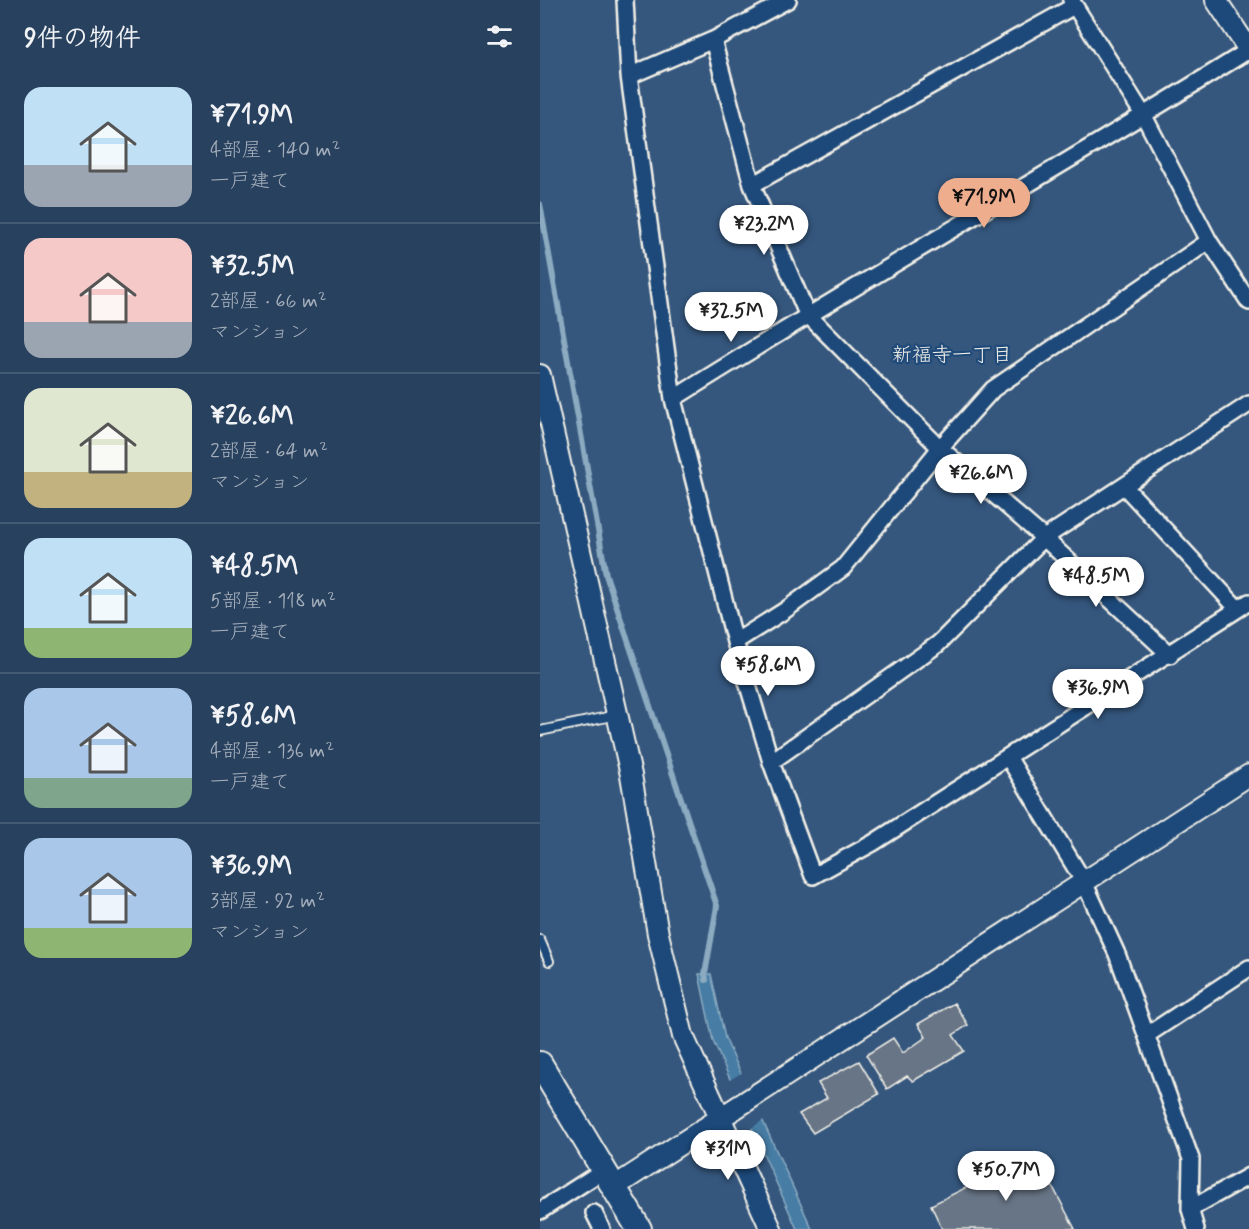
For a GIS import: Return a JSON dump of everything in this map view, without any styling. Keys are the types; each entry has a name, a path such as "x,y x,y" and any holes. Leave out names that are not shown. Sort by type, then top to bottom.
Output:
{"main road":[{"path":"540,1064 639,1229"}],"street":[{"path":"625,0 629,76 673,399 735,642 771,762 813,876 873,843 1170,655 1244,605 1124,486"},
{"path":"629,76 713,40 788,0"},
{"path":"673,399 807,314 1144,116 1249,50 1216,0"},
{"path":"752,185 1073,3 1144,116 1209,242 1249,302"},
{"path":"713,40 752,185 807,314 940,448 1044,538 1170,655"},
{"path":"735,642 784,611 843,568 940,448 993,389 1209,242"},
{"path":"540,375 631,775 658,934 683,1036 771,1229"},
{"path":"771,762 938,644 1044,538 1249,404"},
{"path":"1008,757 1084,882 1117,954 1191,1159 1190,1209 1196,1229"},
{"path":"540,1211 609,1178 719,1118 1249,775"},
{"path":"1147,1035 1249,968"},
{"path":"1190,1209 1249,1176"},
{"path":"594,1213 602,1229"}],"lane":[{"path":"540,731 617,715"},
{"path":"540,940 549,961"}],"water":[{"path":"699,974 711,974 725,1038 812,1229 797,1229 713,1041"}],"pier":[{"path":"743,1072 765,1119 750,1129 728,1081"}],"building":[{"path":"954,1003 968,1025 953,1035 964,1051 913,1081 907,1076 887,1089 866,1055 893,1038 903,1053 926,1037 918,1024"},
{"path":"859,1061 879,1094 813,1133 799,1114 827,1098 818,1083"},
{"path":"1035,1153 1075,1229 942,1229 931,1205"}],"waterway":[{"path":"540,204 606,575 717,906 705,974 706,980"}],"district":[{"name":"新福寺一丁目","path":"952,354"}]}
